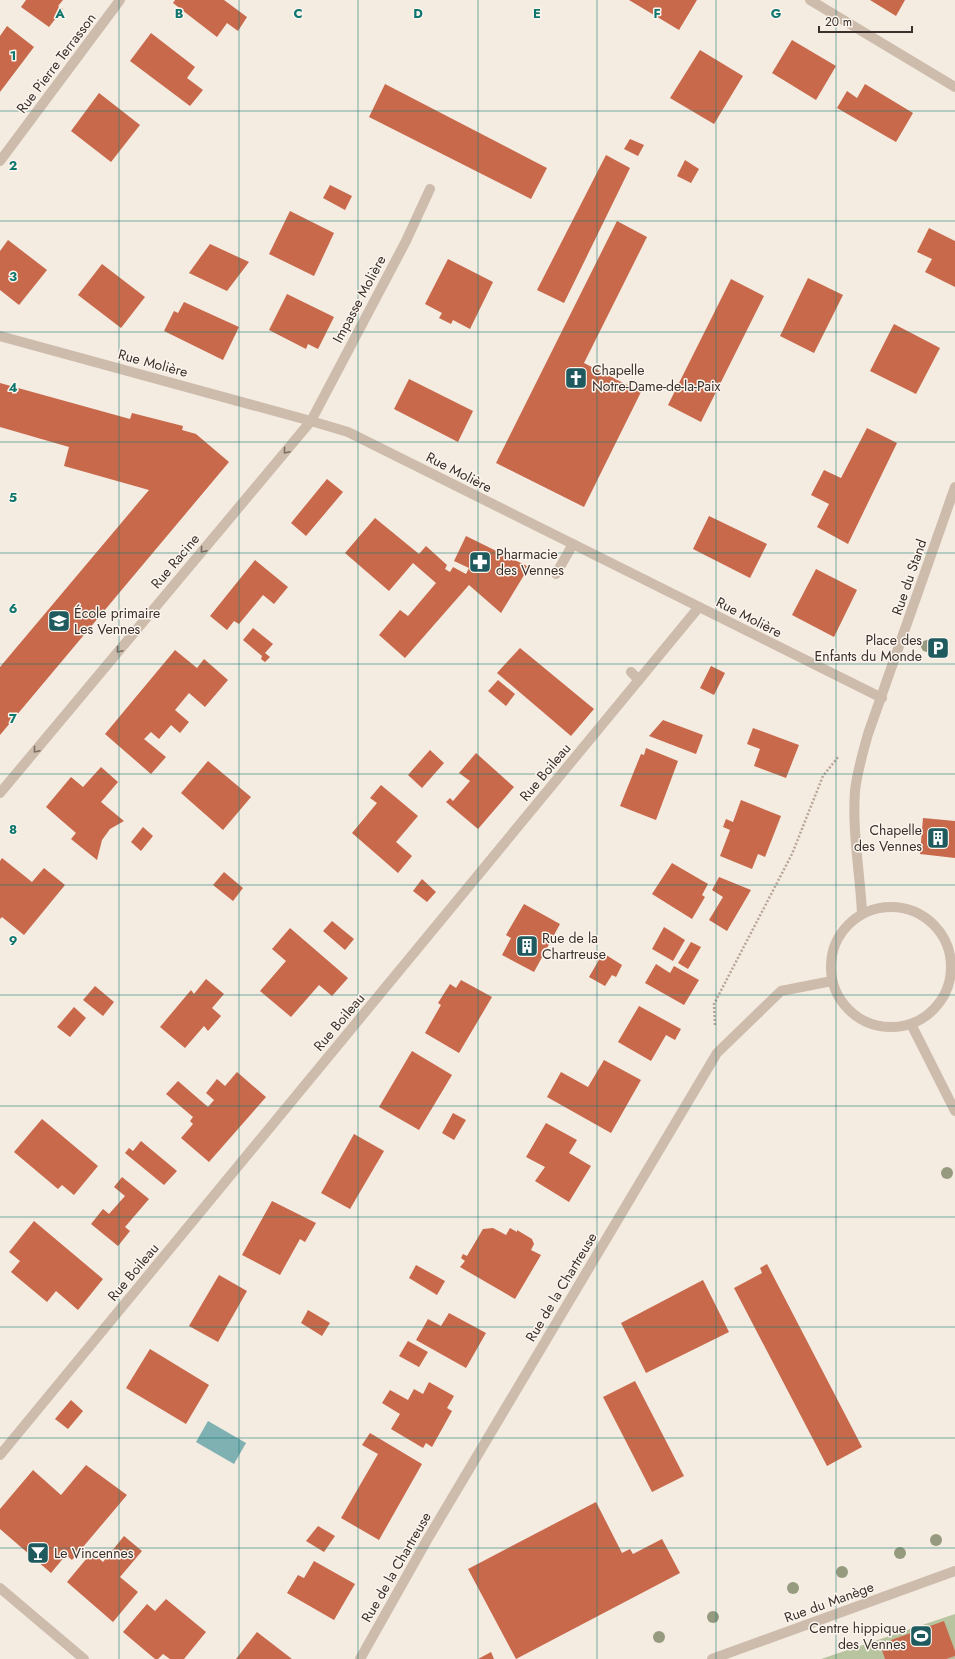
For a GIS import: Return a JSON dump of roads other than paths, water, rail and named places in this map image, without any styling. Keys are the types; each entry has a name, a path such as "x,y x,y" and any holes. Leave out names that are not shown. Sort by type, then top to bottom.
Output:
{"street":[{"name":"Rue Pierre Terrasson","path":"0,161 120,0"},
{"path":"810,0 955,87"},
{"name":"Impasse Molière","path":"311,420 406,241 430,188"},
{"name":"Rue Molière","path":"0,336 311,420 348,432 882,698"},
{"name":"Rue Racine","path":"0,793 311,420"},
{"name":"Rue du Stand","path":"882,698 955,487"},
{"path":"556,574 573,544"},
{"name":"Rue Boileau","path":"0,1455 699,607"},
{"path":"631,672 639,680"},
{"path":"862,913 855,834 855,790 868,734 882,698"},
{"path":"882,907 902,907 920,914 931,922 936,926 947,942 952,962 950,982 942,1000 928,1015 911,1024 891,1028 871,1024 853,1015 840,1000 832,981 831,961 836,942 847,925 862,913 882,907"},
{"name":"Rue de la Chartreuse","path":"360,1659 431,1533 717,1053 781,991 832,981"},
{"path":"911,1024 955,1111"},
{"name":"Rue du Manège","path":"712,1659 955,1571"},
{"path":"0,1588 84,1659"}],"water":[{"path":"208,1421 246,1443 234,1464 196,1442"}],"place":[{"name":"Chapelle Notre-Dame-de-la-Paix","path":"576,378"},
{"name":"Pharmacie des Vennes","path":"480,562"},
{"name":"École primaire Les Vennes","path":"59,621"},
{"name":"Place des Enfants du Monde","path":"938,648"},
{"name":"Chapelle des Vennes","path":"938,838"},
{"name":"Rue de la Chartreuse","path":"527,946"},
{"name":"Le Vincennes","path":"38,1553"},
{"name":"Centre hippique des Vennes","path":"921,1636"}]}
